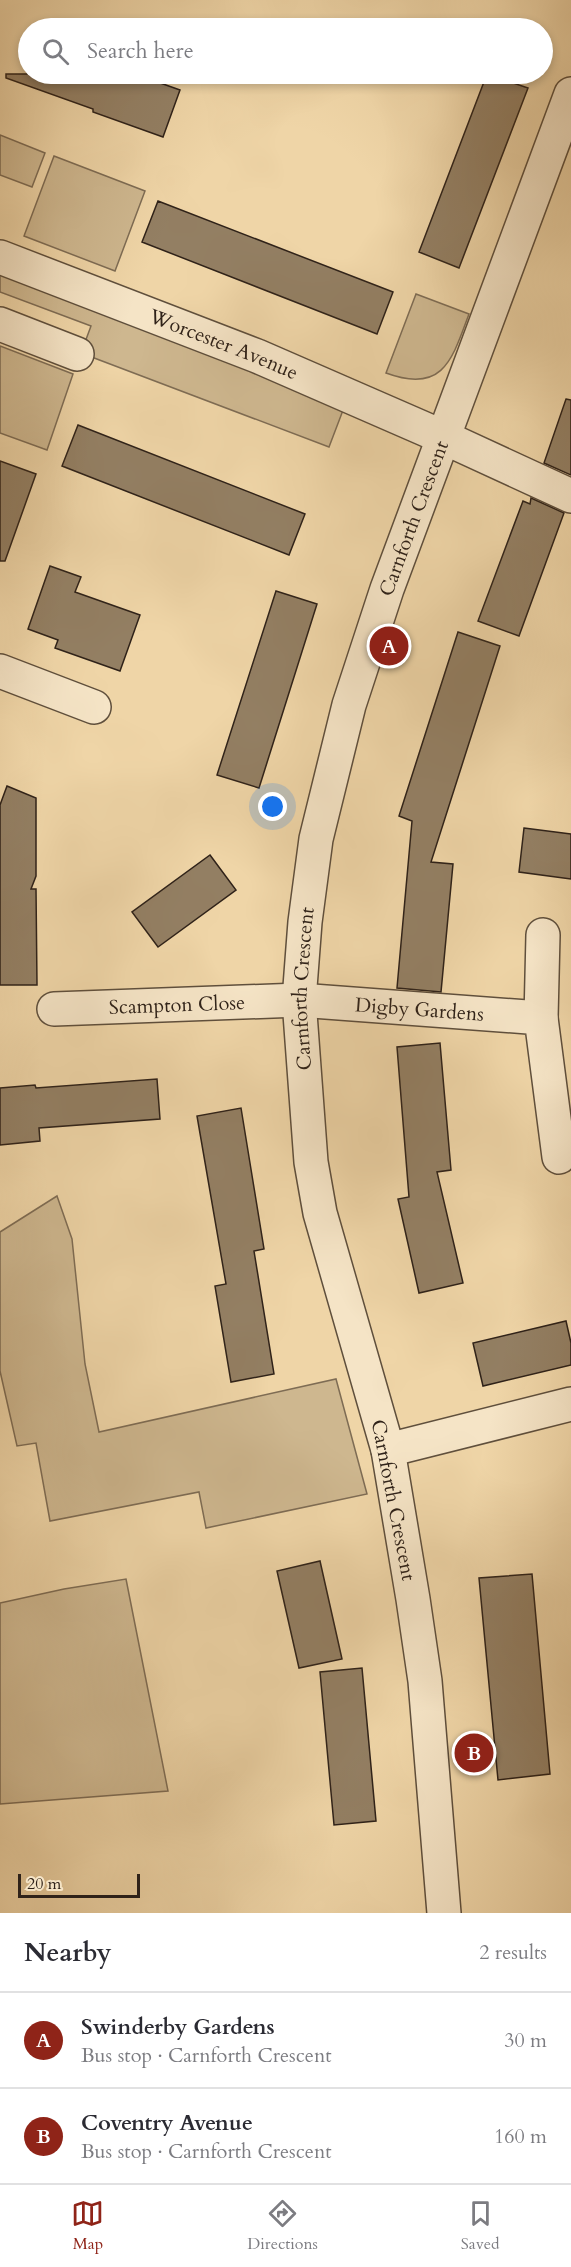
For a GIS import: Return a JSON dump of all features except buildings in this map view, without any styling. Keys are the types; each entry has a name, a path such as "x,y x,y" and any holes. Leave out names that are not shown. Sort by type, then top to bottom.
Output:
{"street":[{"name":"Carnforth Crescent","path":"444,1913 425,1681 388,1450 320,1213 311,1162 299,999 305,922 316,839 349,705 387,589 571,94"},
{"name":"Worcester Avenue","path":"0,257 257,356 444,437 571,496"},
{"path":"0,324 77,354"},
{"path":"0,671 94,707"},
{"path":"543,935 541,1018 559,1157"},
{"name":"Scampton Close","path":"54,1009 299,999"},
{"name":"Digby Gardens","path":"299,999 541,1018"},
{"path":"388,1450 571,1404"}],"shaded area":[{"path":"0,135 45,153 32,187 0,175"},
{"path":"54,156 145,191 115,271 24,236"},
{"path":"0,274 345,405 329,447 81,353 91,326 0,292"},
{"path":"416,294 469,314 457,346 443,369 433,376 421,379 386,373"},
{"path":"0,346 73,374 47,450 0,433"},
{"path":"57,1196 72,1239 85,1364 99,1432 336,1379 367,1494 206,1528 199,1492 50,1521 36,1443 17,1446 0,1371 0,1232"},
{"path":"126,1579 168,1791 0,1804 0,1603"}],"place":[{"name":"Swinderby Gardens","path":"389,646"},
{"name":"Coventry Avenue","path":"474,1753"}]}
